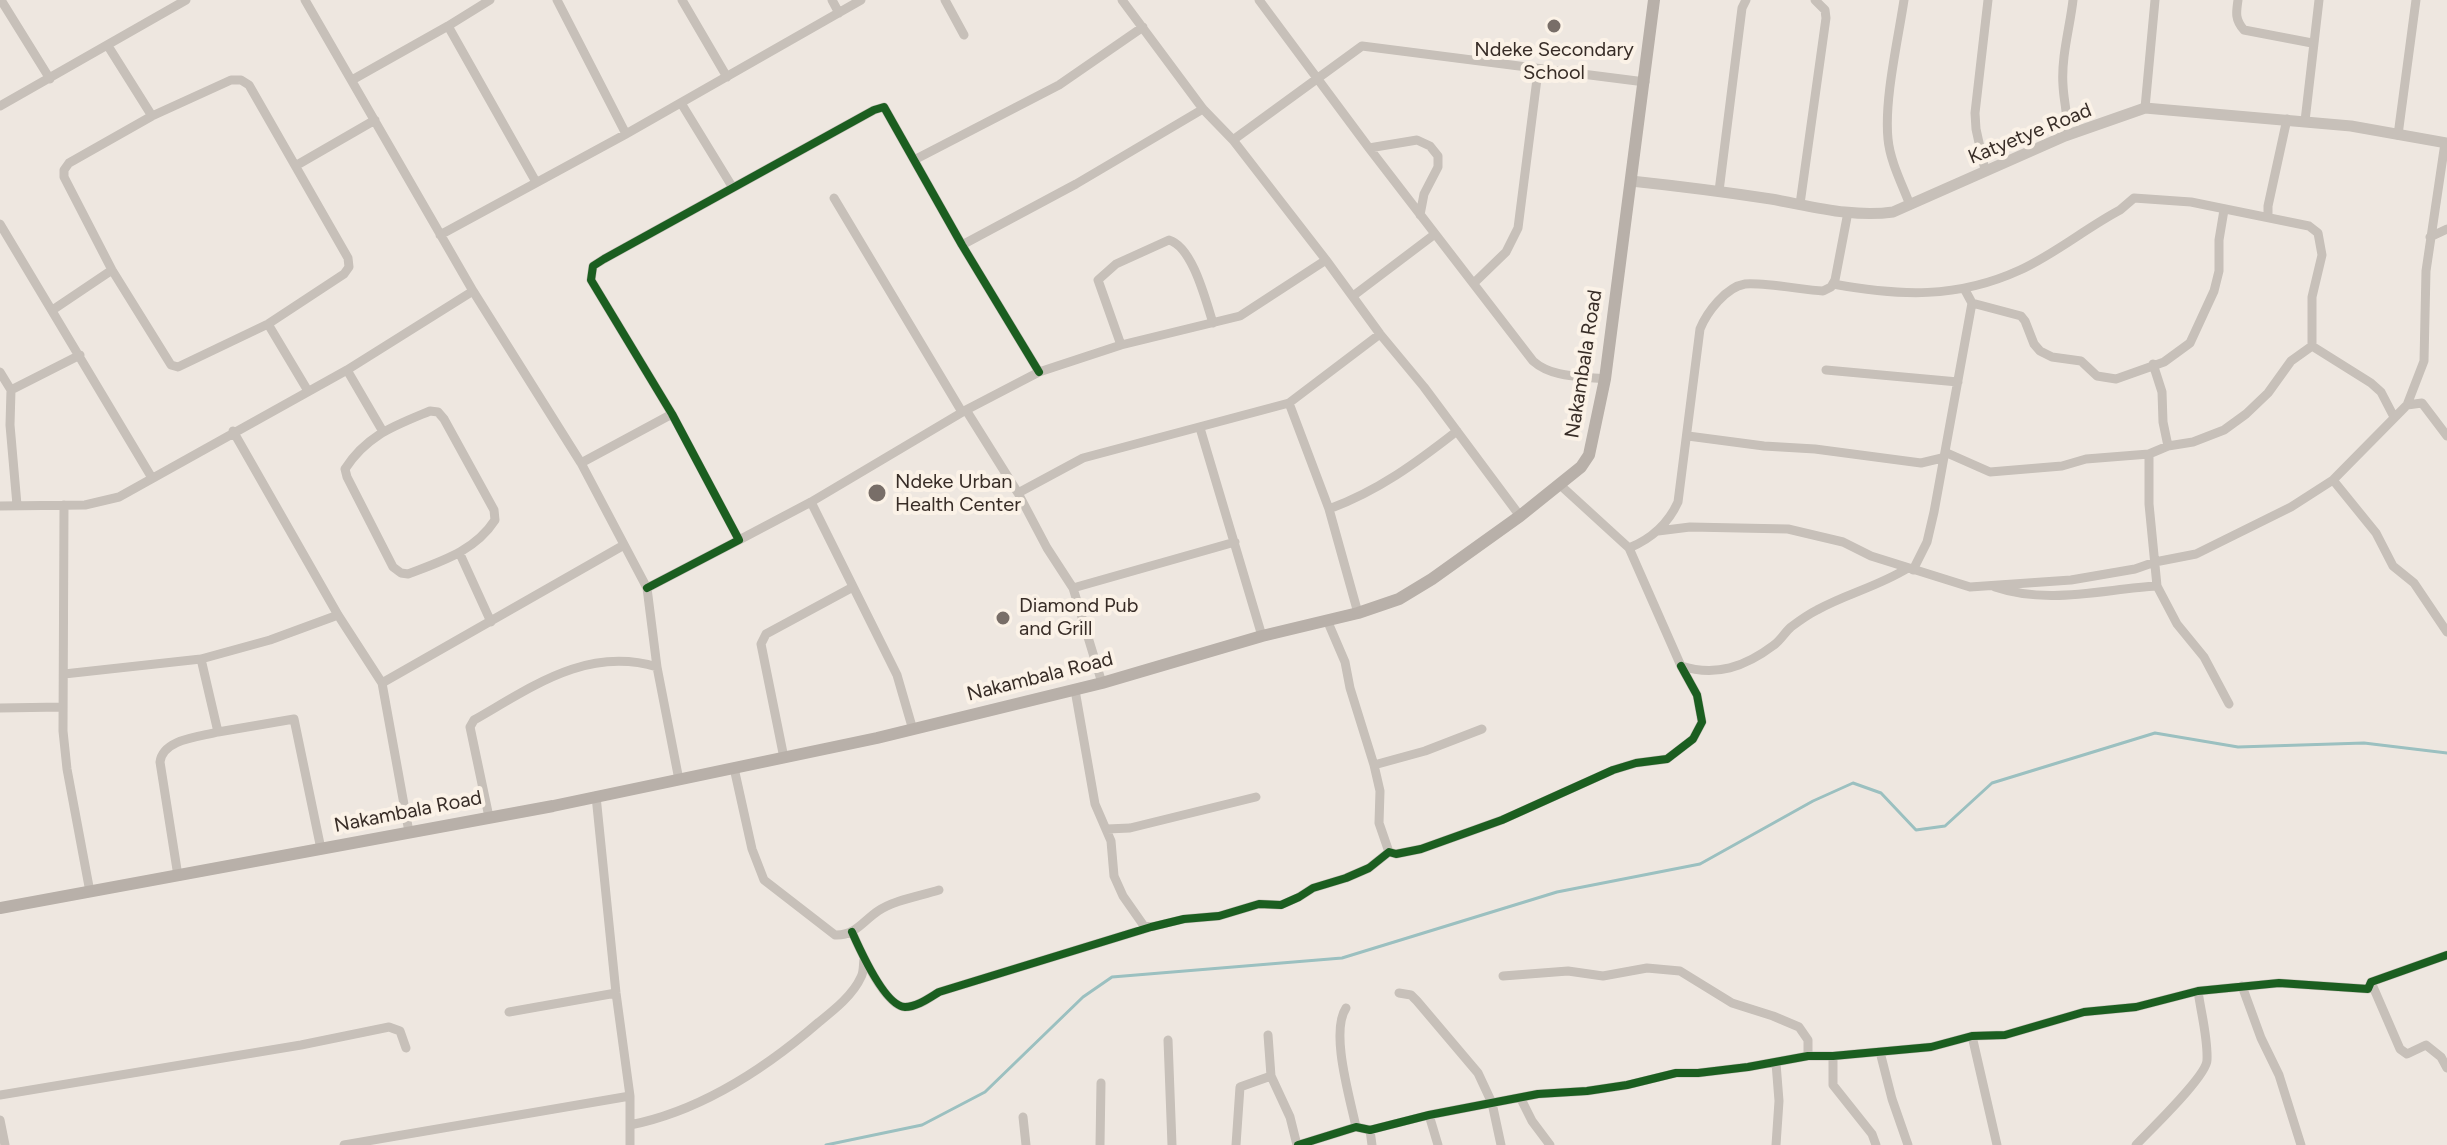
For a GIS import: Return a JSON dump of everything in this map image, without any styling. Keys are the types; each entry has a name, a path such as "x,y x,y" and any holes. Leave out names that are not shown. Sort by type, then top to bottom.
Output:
{"main road":[{"name":"Nakambala Road","path":"0,908 679,780 913,730 1102,683 1399,599 1520,516 1581,467 1589,455 1605,379 1654,0"}],"street":[{"path":"0,106 186,0"},
{"path":"305,0 473,291 581,463 647,588 657,667 679,780"},
{"path":"352,80 490,0"},
{"path":"557,0 626,134"},
{"path":"682,0 727,77"},
{"path":"832,0 839,13"},
{"path":"440,235 626,134 861,0"},
{"path":"945,0 964,35"},
{"path":"1122,0 1203,109 1233,140 1424,387 1520,516"},
{"path":"1259,0 1420,215 1542,369 1605,379"},
{"path":"1719,191 1742,8 1746,0"},
{"path":"1800,204 1826,18 1825,10 1815,0"},
{"path":"1904,0 1888,118 1888,141 1910,205"},
{"path":"1985,170 1975,113 1988,0"},
{"path":"2065,136 2069,115 2063,85 2073,0"},
{"path":"2145,108 2155,0"},
{"path":"2238,0 2235,16 2244,30 2312,43"},
{"path":"2305,121 2319,0"},
{"path":"2398,135 2416,0"},
{"path":"0,1 50,79"},
{"path":"448,26 536,182"},
{"path":"916,159 1059,85 1143,27"},
{"path":"108,46 152,116"},
{"path":"1233,140 1362,46 1538,71 1645,82"},
{"path":"1475,282 1506,252 1518,228 1538,71"},
{"path":"231,80 241,80 249,85 297,165 348,258 349,267 344,274 268,324 185,366 171,365 112,270 64,177 64,170 69,163 152,116 231,80"},
{"path":"681,103 733,188"},
{"path":"739,540 672,414 591,280 593,266 884,107 1039,372"},
{"name":"Katyetye Road","path":"1631,181 1719,191 1848,212 1893,212 2065,136 2145,108 2351,126 2446,143"},
{"path":"962,245 1076,184 1203,109"},
{"path":"2268,217 2287,119"},
{"path":"297,165 375,120"},
{"path":"1369,148 1417,140 1430,146 1438,156 1438,167 1424,194 1420,215"},
{"path":"1658,531 1702,526 1788,529 1843,542 1871,556 1970,587 2071,580 2196,554 2291,507 2333,480 2407,405 2424,361 2430,237 2446,143"},
{"path":"834,198 964,411 1018,493 1047,548 1073,588 1102,683"},
{"path":"1629,548 1658,531 1673,514 1678,502 1688,436 1700,329 1704,318 1717,303 1745,284 1823,291 1833,284 1908,294 1965,290 2019,271 2120,210 2134,198 2191,202 2309,226 2318,233 2322,255 2312,297 2312,346"},
{"path":"1972,303 2021,316 2040,351 2052,357 2081,361 2097,376 2116,379 2164,362 2190,343 2214,291 2219,271 2219,240 2224,210"},
{"path":"1833,284 1848,212"},
{"path":"0,224 54,309 152,478"},
{"path":"2430,237 2447,229"},
{"path":"1353,296 1435,234"},
{"path":"1121,345 1098,280 1116,264 1169,240 1178,244 1195,270 1213,323"},
{"path":"647,588 811,502 964,411 1039,372 1121,345 1240,316 1326,260"},
{"path":"54,309 112,270"},
{"path":"1681,666 1709,672 1733,667 1777,644 1790,628 1818,610 1911,569 1927,542 1944,456 1972,303 1965,290"},
{"path":"0,506 105,502 119,497 347,370 473,291"},
{"path":"268,324 308,391"},
{"path":"1018,493 1083,458 1289,403 1380,334"},
{"path":"2312,346 2371,383 2381,392 2394,417"},
{"path":"1688,436 1921,463 1944,456 1990,472 2149,454 2224,430 2268,393 2291,361 2312,346"},
{"path":"11,390 80,355"},
{"path":"2153,364 2162,392 2168,446"},
{"path":"347,370 382,430"},
{"path":"1826,370 1958,382"},
{"path":"0,372 11,390 5,426 17,505"},
{"path":"1289,403 1329,509 1358,613"},
{"path":"2407,405 2422,403 2447,436"},
{"path":"430,411 438,412 444,419 494,510 495,520 489,529 460,554 408,574 393,567 345,469 382,430 430,411"},
{"path":"581,463 672,414"},
{"path":"1200,428 1262,636"},
{"path":"233,431 338,615 382,683 409,832"},
{"path":"1329,509 1363,497 1388,482 1457,431"},
{"path":"2149,454 2149,504 2157,586 2177,624 2204,657 2229,704"},
{"path":"2333,480 2376,533 2393,566 2414,583 2447,632"},
{"path":"1389,852 1396,854 1421,849 1531,808 1613,770 1667,759 1693,739 1702,722 1697,695 1629,548 1621,544 1559,484"},
{"path":"811,502 897,675 913,730"},
{"path":"64,505 62,707 67,769 90,892"},
{"path":"1073,588 1235,542"},
{"path":"382,683 624,545"},
{"path":"460,554 491,622"},
{"path":"1992,586 2034,595 2111,593 2157,586"},
{"path":"784,758 761,644 766,634 853,587"},
{"path":"64,674 201,659 270,640 338,615"},
{"path":"1327,620 1345,662 1374,765 1380,791 1379,823 1389,852"},
{"path":"201,659 218,732"},
{"path":"489,817 470,727 474,720 559,672 603,661 624,660 657,667"},
{"path":"1075,690 1095,804 1111,841 1114,876 1123,896 1144,926 1151,927"},
{"path":"0,708 62,707"},
{"path":"178,876 160,756 170,745 218,732 294,719 321,849"},
{"path":"1374,765 1425,751 1482,729"},
{"path":"734,768 752,849 764,880 835,935 852,932 887,906 939,890"},
{"path":"596,796 630,1096 630,1145"},
{"path":"1107,829 1130,828 1256,797"},
{"path":"852,932 864,959 892,1001 899,1006 913,1006 939,992 1151,927 1184,919 1219,916 1259,904 1281,905 1313,888 1369,868 1389,852"},
{"path":"1268,1035 1271,1076 1290,1117 1297,1145 1313,1143 1356,1127 1370,1130 1538,1094 1587,1091 1676,1073 1776,1063 1808,1056 1931,1047 1972,1036 2005,1035 2084,1012 2136,1007 2198,991 2279,983 2368,989 2371,982 2447,955"},
{"path":"630,1125 656,1119 757,1071 805,1035 850,993 863,974 864,959"},
{"path":"1503,976 1568,971 1603,976 1647,968 1680,971 1732,1003 1799,1027 1808,1040 1808,1056"},
{"path":"2371,982 2400,1049 2407,1054 2426,1045 2441,1057 2447,1068"},
{"path":"2242,986 2261,1038 2279,1075 2301,1145"},
{"path":"2136,1145 2156,1127 2207,1065 2198,991"},
{"path":"509,1012 616,993"},
{"path":"1399,993 1411,995 1417,1001 1478,1073 1492,1103 1501,1145"},
{"path":"1346,1008 1340,1023 1342,1055 1356,1127"},
{"path":"0,1095 301,1045 389,1027 400,1031 406,1048"},
{"path":"1972,1036 1997,1145"},
{"path":"1168,1040 1172,1145"},
{"path":"1880,1052 1908,1145"},
{"path":"1833,1056 1833,1085 1872,1134 1876,1145"},
{"path":"1776,1063 1779,1101 1776,1145"},
{"path":"1236,1145 1240,1087 1244,1083 1271,1076"},
{"path":"1100,1145 1101,1083"},
{"path":"344,1145 630,1096"},
{"path":"1521,1099 1532,1121 1550,1145"},
{"path":"1429,1115 1438,1145"},
{"path":"1023,1117 1026,1145"},
{"path":"0,1120 5,1145"},
{"path":"1370,1130 1372,1145"}],"waterway":[{"path":"826,1145 922,1125 985,1092 1083,997 1112,977 1342,958 1557,892 1700,864 1813,801 1853,783 1881,793 1916,830 1945,826 1992,783 2155,733 2238,747 2364,743 2447,753"}],"cycle path":[{"path":"647,588 739,540 672,414 591,280 593,266 874,110 884,107 1039,372"},
{"path":"852,932 882,988 897,1004 909,1007 939,992 1151,927 1184,919 1219,916 1259,904 1281,905 1313,888 1369,868 1389,852 1396,854 1421,849 1502,820 1613,770 1667,759 1693,739 1702,722 1697,695 1681,666"},
{"path":"1298,1145 1356,1127 1370,1130 1538,1094 1587,1091 1676,1073 1748,1067 1808,1056 1931,1047 1972,1036 2005,1035 2084,1012 2136,1007 2198,991 2279,983 2368,989 2371,982 2447,955"}],"place":[{"name":"Ndeke Secondary School","path":"1554,26"},
{"name":"Ndeke Urban Health Center","path":"877,493"},
{"name":"Diamond Pub and Grill","path":"1003,618"}]}
